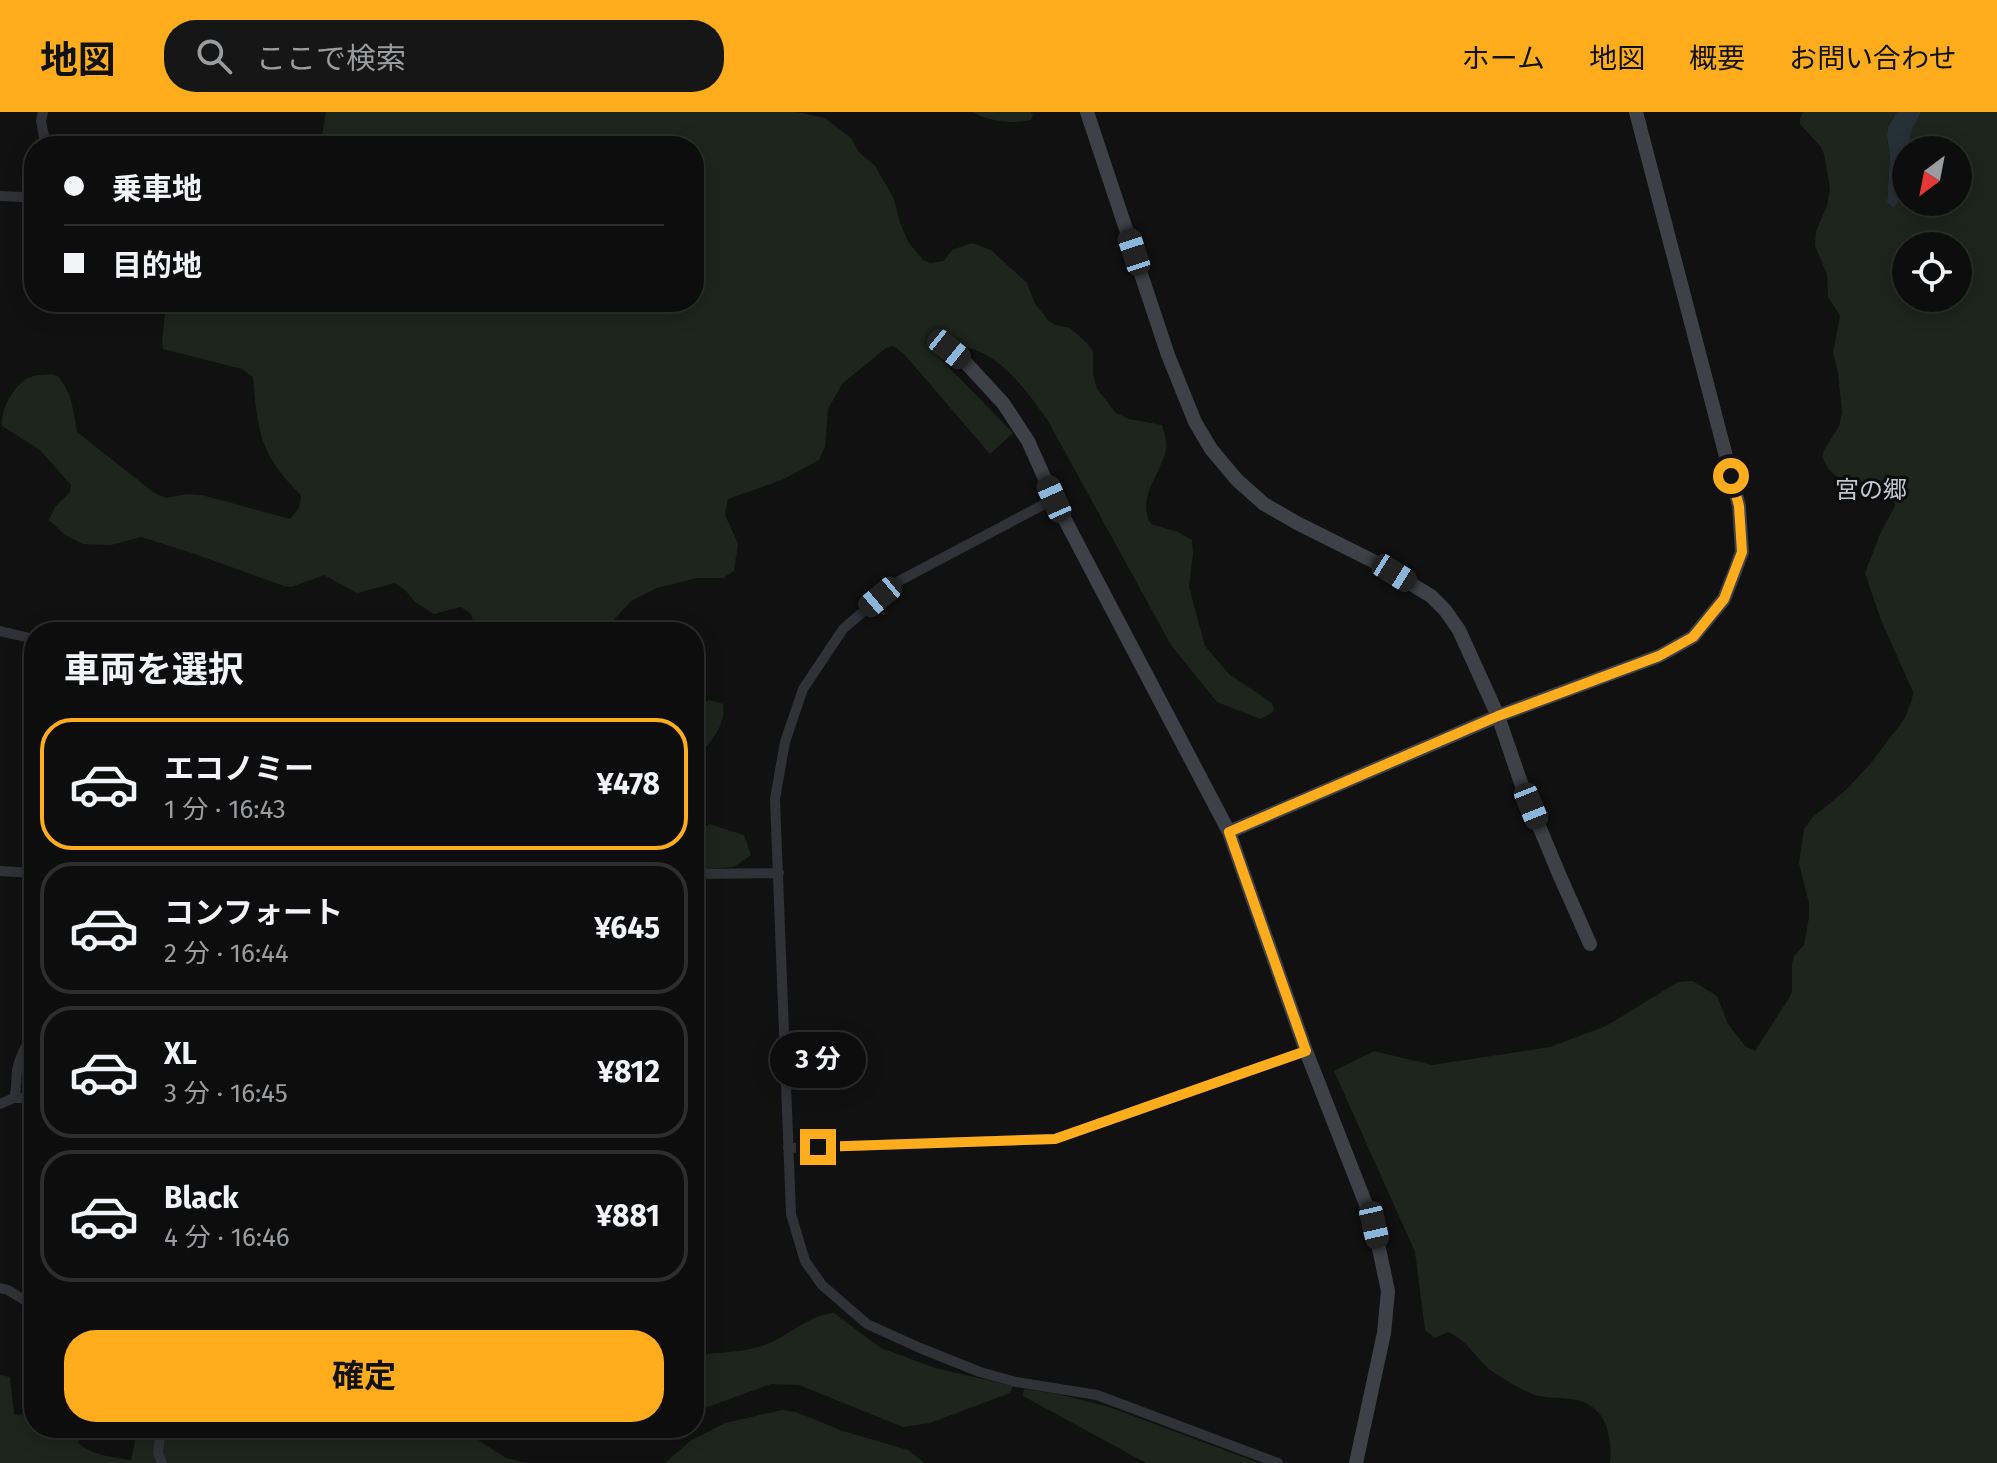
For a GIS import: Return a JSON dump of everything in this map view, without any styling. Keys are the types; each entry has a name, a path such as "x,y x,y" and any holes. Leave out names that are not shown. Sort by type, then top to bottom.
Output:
{"street":[{"path":"43,112 44,136"},
{"path":"1087,112 1168,355 1195,422 1211,449 1237,480 1264,504 1375,562 1431,596 1445,610 1459,630 1498,716 1527,796 1590,944"},
{"path":"1229,832 1498,716 1659,656 1693,637 1724,599 1742,552 1739,506 1636,112"},
{"path":"0,196 24,197"},
{"path":"949,349 1003,403 1028,441 1054,499 1229,832 1306,1051 1374,1225 1388,1291 1384,1333 1356,1463"},
{"path":"1054,499 899,581 843,629 803,689 785,742 775,799 791,1214 805,1261 822,1285 867,1324 980,1372 1016,1382 1097,1395 1278,1463"},
{"path":"0,631 24,637"},
{"path":"0,871 24,872"},
{"path":"704,874 779,873"},
{"path":"14,1098 17,1071 24,1050"},
{"path":"788,1148 1055,1139 1306,1051"},
{"path":"0,1104 14,1098 24,1098"},
{"path":"0,1288 24,1300"},
{"path":"160,1438 158,1453 162,1463"}],"shaded area":[{"path":"326,112 796,112 825,118 851,138 859,152 875,166 894,199 909,243 923,260 930,263 944,261 952,250 972,243 991,250 1027,283 1035,304 1049,321 1070,328 1088,344 1093,352 1097,389 1116,413 1129,419 1162,425 1166,450 1148,496 1147,515 1151,524 1192,540 1189,587 1205,646 1229,674 1272,703 1272,713 1260,719 1217,702 1171,645 1048,421 1028,393 1001,365 970,349 953,348 936,354 1013,433 990,454 904,354 893,346 886,348 842,384 828,409 825,447 819,460 782,480 728,499 725,515 738,543 734,571 723,578 697,578 657,588 631,601 613,622 473,622 471,614 461,607 434,614 415,602 395,583 357,593 324,575 291,587 284,586 141,537 111,545 83,544 65,535 49,520 55,507 70,492 71,485 40,450 2,426 3,412 14,390 36,375 53,374 58,377 70,398 77,432 153,492 166,498 202,495 290,519 299,508 301,495 276,467 263,441 253,377 242,369 163,349 165,314 704,312 704,136 322,136"},
{"path":"973,112 1033,114 1031,120 1009,122"},
{"path":"1803,112 1897,112 1888,127 1887,136 1890,157 1887,202 1892,202 1892,216 1972,216 1972,136 1910,136 1911,132 1921,112 1997,112 1997,1463 1610,1463 1607,1428 1590,1405 1574,1399 1527,1392 1489,1369 1455,1336 1448,1332 1435,1338 1425,1330 1415,1252 1334,1071 1374,1051 1432,1065 1550,1047 1606,1026 1678,982 1693,981 1717,996 1728,1024 1745,1046 1755,1051 1792,992 1792,963 1804,945 1809,917 1809,903 1799,863 1804,829 1870,764 1905,718 1913,692 1881,620 1865,573 1895,506 1893,493 1867,481 1846,484 1829,470 1822,457 1839,426 1842,412 1833,353 1840,316 1828,297 1827,274 1815,246 1816,231 1827,206 1830,189 1824,154 1800,124"},
{"path":"1897,112 1921,112 1910,136 1892,136 1892,206 1887,202 1888,127"},
{"path":"709,700 723,704 723,717 719,729 704,750 704,702"},
{"path":"709,824 744,835 751,855 734,867 704,869 704,828"},
{"path":"834,1313 881,1348 935,1368 1013,1386 1010,1393 930,1423 903,1427 799,1385 771,1384 704,1408 704,1354 755,1348 825,1314"},
{"path":"0,1375 10,1377 14,1414 24,1414 24,1438 78,1438 78,1443 84,1447 117,1458 131,1460 136,1438 475,1438 506,1458 526,1463 0,1463"},
{"path":"1024,1389 1109,1407 1259,1463 1146,1463 1023,1396"},
{"path":"782,1410 796,1412 843,1431 908,1450 925,1463 665,1463 690,1441 704,1438 704,1434 725,1423"}],"district":[{"name":"宮の郷","path":"1871,490"}],"route":[{"path":"818,1147 1055,1139 1306,1051 1229,832 1498,716 1659,656 1693,637 1724,599 1742,552 1739,506 1731,476"}]}
